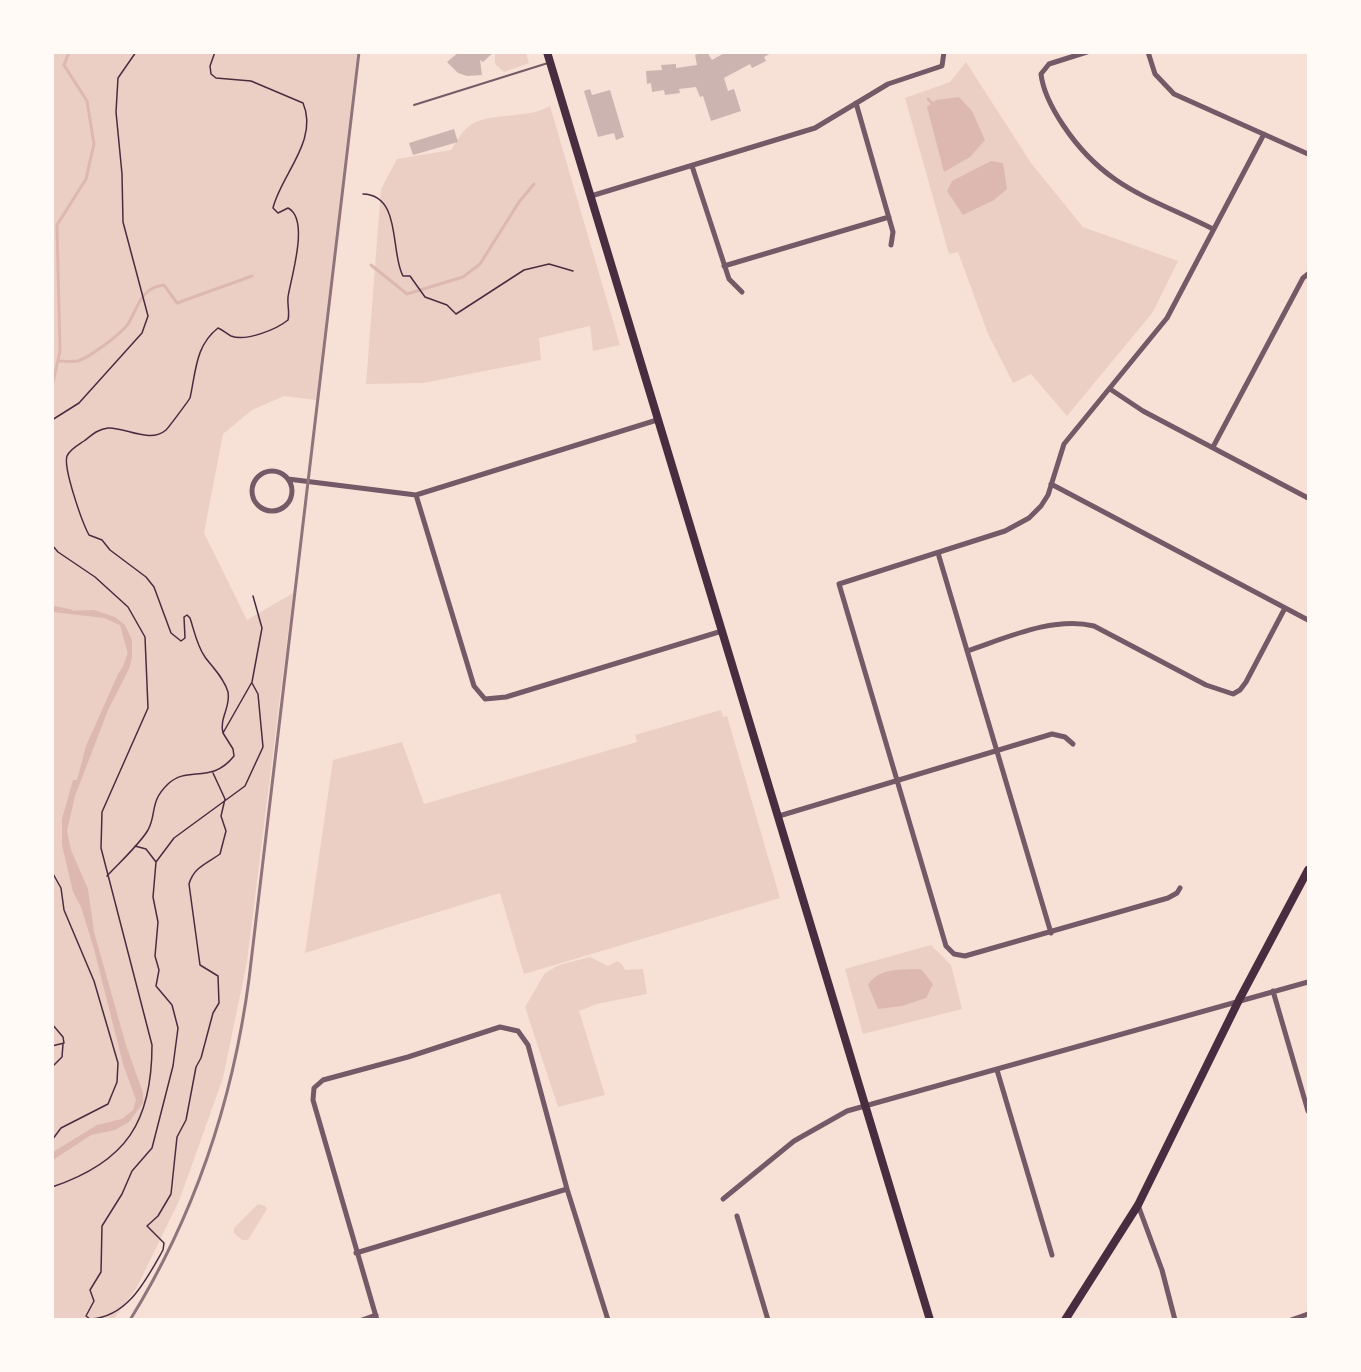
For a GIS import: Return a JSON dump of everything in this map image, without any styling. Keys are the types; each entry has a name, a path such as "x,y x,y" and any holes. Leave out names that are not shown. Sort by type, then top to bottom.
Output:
{"main road":[{"path":"547,52 930,1320"},
{"path":"1065,1320 1138,1205 1239,1000 1308,870"}],"street":[{"path":"591,196 815,128 888,84 942,66 944,52"},
{"path":"1088,52 1049,64 1041,74 1042,86 1079,150 1102,172 1127,190 1213,229"},
{"path":"1148,52 1155,74 1174,94 1308,154"},
{"path":"856,103 893,232 891,245"},
{"path":"1180,888 1178,893 1168,898 1051,933 965,956 954,954 946,946 839,584 1005,531 1029,518 1041,506 1064,444 1167,318 1264,135"},
{"path":"692,166 729,279 742,292"},
{"path":"724,266 889,217"},
{"path":"1213,447 1303,278 1308,274"},
{"path":"1110,389 1143,411 1308,498"},
{"path":"288,479 291,498 283,508 268,511 255,502 252,486 263,473 274,471 288,479 416,495 657,420"},
{"path":"1051,484 1308,620"},
{"path":"416,495 474,686 485,699 506,697 722,631"},
{"path":"938,554 1051,933"},
{"path":"967,651 1061,623 1078,622 1094,626 1206,685 1233,694 1240,690 1246,682 1285,608"},
{"path":"779,816 1052,734 1065,737 1073,744"},
{"path":"723,1199 794,1142 847,1111 1308,982"},
{"path":"1273,992 1308,1111"},
{"path":"363,1320 376,1317 313,1100 314,1088 323,1080 408,1057 500,1027 518,1031 528,1045 567,1189 608,1320"},
{"path":"997,1070 1052,1255"},
{"path":"356,1253 567,1189"},
{"path":"1138,1205 1162,1270 1175,1320"},
{"path":"737,1216 768,1320"},
{"path":"1291,1320 1308,1314"}],"lane":[{"path":"414,105 550,62"}],"path":[{"path":"52,420 79,403 142,333 148,316 123,222 122,174 116,112 118,78 136,52"},
{"path":"107,876 147,832 154,804 170,782 182,776 213,773 234,756 222,727 228,692 218,673 204,657 190,618 187,615 184,617 185,638 181,641 171,633 154,587 146,577 111,550 102,540 88,535 69,483 66,464 67,456 74,448 96,431 108,428 129,434 156,434 165,431 190,400 198,355 208,338 219,328 232,336 245,337 281,326 288,320 287,301 296,259 298,220 293,211 288,208 278,213 273,208 306,133 307,112 303,103 262,84 216,78 211,74 210,66 215,52"},
{"path":"363,194 378,198 385,207 392,223 403,276 410,276 421,293 460,314 524,270 549,264 573,271"},
{"path":"52,545 58,552 95,577 128,607 145,637 148,708 102,812 100,848 152,1044 152,1076 145,1108 135,1132 117,1151 81,1177 52,1187"},
{"path":"224,733 252,682 262,628 253,596"},
{"path":"213,773 225,799 221,816 226,831 220,854 196,869 189,884 200,965 218,976 219,1003 213,1013 201,1058 196,1067 186,1120 177,1137 171,1194 158,1216 147,1226 164,1243 163,1250 140,1291 124,1302 120,1310 112,1315 89,1319 86,1316 93,1301 90,1290 101,1272 102,1226 122,1194 132,1171 152,1149 176,1047 178,1028 172,1005 156,986 159,970 155,956 158,922 153,897 156,862 174,838 225,799 240,792 245,786 263,747 258,694 252,682"},
{"path":"135,846 146,849 156,862"},
{"path":"52,872 61,888 64,910 94,981 118,1063 117,1082 108,1104 61,1128 52,1140"},
{"path":"52,1024 63,1037 64,1043 62,1057 52,1067"},
{"path":"52,1046 64,1043"},
{"path":"52,1128 57,1133"}],"shaded area":[{"path":"53,53 357,53 316,400 284,396 252,410 223,434 204,533 247,620 293,593 247,962 223,1078 179,1201 137,1287 114,1319 53,1319"},
{"path":"495,53 526,53 529,63 504,72 495,64"},
{"path":"966,62 1031,163 1083,227 1178,261 1153,312 1067,416 1031,374 1013,383 988,334 958,252 949,254 905,98 950,82"},
{"path":"959,97 972,111 985,140 970,157 944,172 927,107 936,100"},
{"path":"550,106 620,345 593,351 590,326 539,338 541,360 423,383 366,384 381,189 397,159 451,150 463,132 476,122 530,113"},
{"path":"991,161 1003,163 1007,189 994,200 963,215 947,191 952,181"},
{"path":"52,604 61,611 94,610 115,617 125,625 132,640 132,658 129,669 108,710 75,796 67,831 71,850 88,889 94,932 126,1045 143,1093 143,1103 129,1122 115,1130 91,1135 53,1160 53,1152 97,1125 122,1119 133,1110 136,1100 123,1064 94,949 81,907 73,892 62,845 62,819 73,780 77,780 86,746 118,674 129,658 120,625 104,618 53,612"},
{"path":"721,710 723,717 727,716 780,898 524,974 500,893 305,953 333,760 402,742 424,804 637,742 635,735"},
{"path":"931,945 951,965 962,1009 863,1034 845,969"},
{"path":"590,957 608,966 617,961 625,970 643,969 647,994 597,1004 579,1011 605,1095 558,1107 525,1007 545,973 559,965"},
{"path":"921,969 933,984 926,998 902,1006 878,1009 868,985 873,979 885,972"},
{"path":"258,1204 267,1209 248,1240 242,1240 234,1233 234,1228"}],"building":[{"path":"459,52 494,52 483,62 480,60 482,75 467,76 458,73 447,62"},
{"path":"707,52 712,60 726,52 773,52 764,57 766,61 752,68 750,64 724,78 728,91 734,89 741,111 711,121 703,96 700,97 696,87 679,89 680,93 665,95 664,90 652,92 651,83 647,84 646,71 662,70 661,65 676,64 676,68 697,65 695,55"},
{"path":"590,89 592,95 610,90 624,137 616,140 614,133 598,137 584,91"},
{"path":"454,129 458,142 413,155 409,143"}],"waterway":[{"path":"52,387 60,351 57,225 86,179 94,144 87,101 64,65 69,52"},
{"path":"928,99 932,103"},
{"path":"371,265 407,294 463,277 480,264 519,202 534,184"},
{"path":"59,361 78,361 105,345 128,324 145,294 156,287 164,285 177,303 252,276"},
{"path":"52,607 71,611"},
{"path":"123,671 129,654"}],"railway":[{"path":"130,1320 174,1239 208,1156 233,1069 242,1024 359,52"}]}
